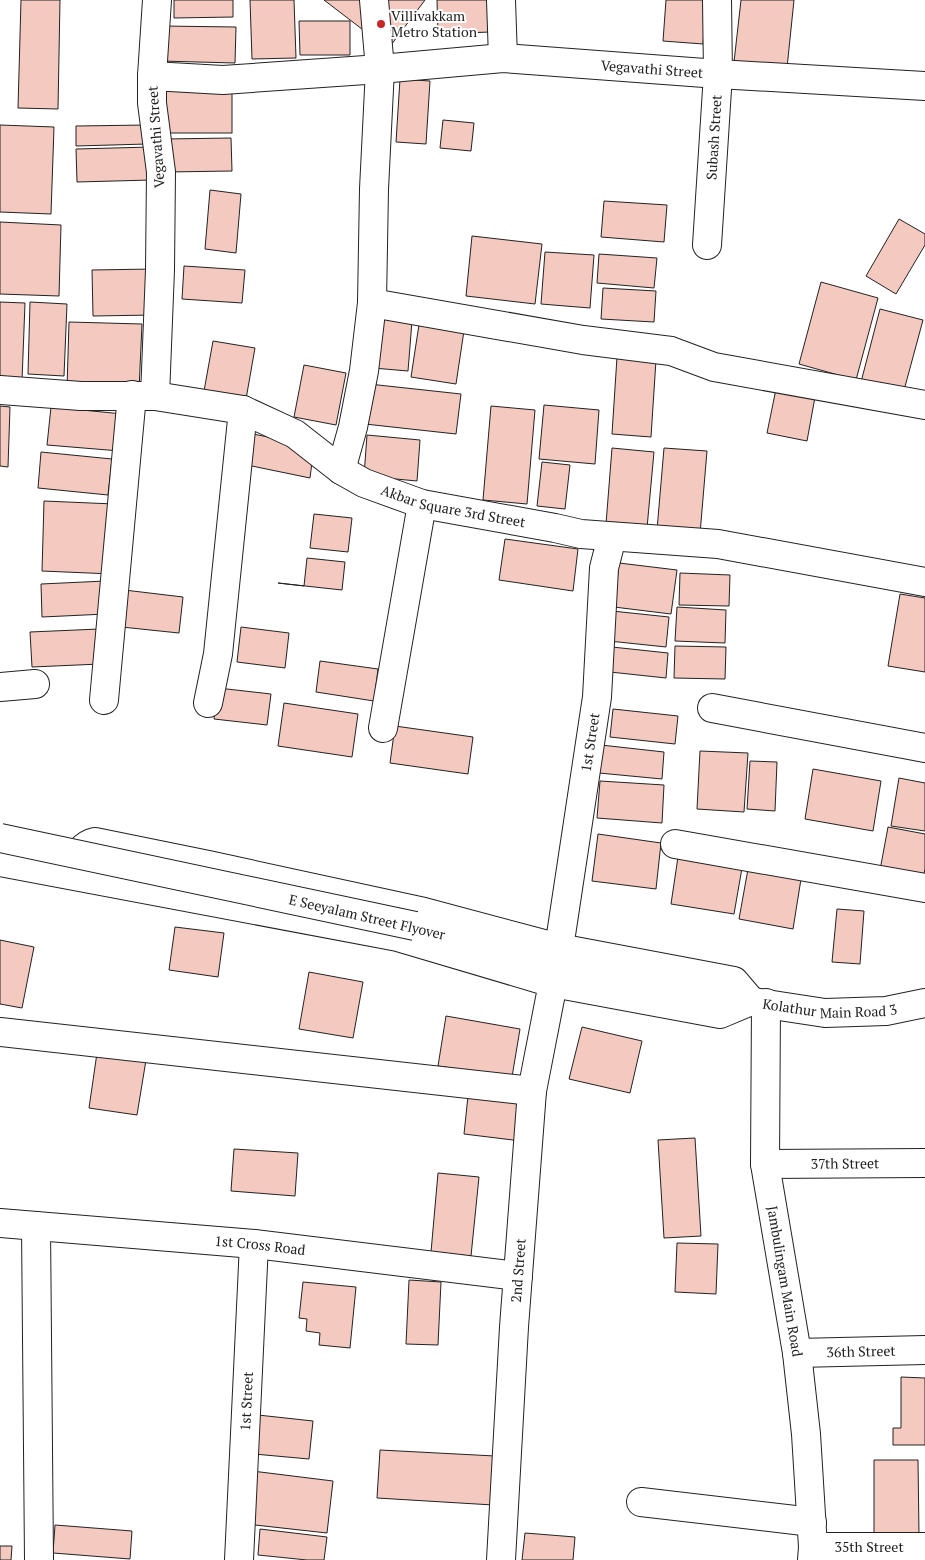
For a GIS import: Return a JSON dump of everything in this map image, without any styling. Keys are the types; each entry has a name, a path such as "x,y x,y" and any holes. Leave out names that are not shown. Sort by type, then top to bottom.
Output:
{"street":[{"path":"152,76 157,0"},
{"path":"340,470 353,427 364,372 372,303 374,189 380,69 374,0"},
{"path":"501,0 503,58"},
{"name":"Subash Street","path":"707,246 718,74 717,0"},
{"name":"Vegavathi Street","path":"104,700 160,270 161,172 152,103 152,76 223,80 503,58 718,74 925,86"},
{"path":"372,303 583,340 671,351 714,367 925,405"},
{"name":"Akbar Square 3rd Street","path":"0,390 81,396 144,396 242,410 295,434 340,470 364,483 422,504 581,534 718,544 925,582"},
{"path":"208,703 218,654 242,410"},
{"path":"383,728 422,504"},
{"name":"1st Street","path":"559,948 597,697 604,568 612,537"},
{"path":"0,687 35,684"},
{"path":"712,708 925,748"},
{"name":"E Seeyalam Street Flyover","path":"0,838 415,926 547,960 750,1001"},
{"path":"0,862 398,937 553,983 720,1014 750,1001 734,981 559,948 424,912 95,842 88,844 82,849 66,874"},
{"path":"675,844 925,888"},
{"name":"2nd Street","path":"501,1560 514,1327 532,1091 553,983"},
{"name":"Kolathur Main Road 3","path":"750,1001 825,1014 886,1011 925,1003"},
{"name":"Jambulingam Main Road","path":"750,1001 765,1164 797,1353 806,1434 812,1543"},
{"path":"0,1032 532,1091"},
{"name":"37th Street","path":"765,1164 925,1163"},
{"name":"1st Cross Road","path":"0,1223 254,1244 518,1276"},
{"path":"36,1226 39,1560"},
{"name":"1st Street","path":"239,1560 254,1244"},
{"name":"36th Street","path":"797,1353 925,1350"},
{"name":"35th Street","path":"641,1502 812,1543 925,1547"}],"building":[{"path":"21,0 60,0 58,109 18,108"},
{"path":"174,0 233,0 233,17 174,18"},
{"path":"250,0 294,0 296,58 252,59"},
{"name":"Villivakkam Metro Station","path":"324,0 425,0 388,49"},
{"path":"437,0 489,0 490,32 438,34"},
{"path":"666,0 706,0 703,44 663,41"},
{"path":"741,0 794,0 787,68 734,62"},
{"path":"299,21 350,21 350,55 300,55"},
{"path":"162,26 236,27 235,63 161,61"},
{"path":"400,79 430,81 426,144 396,142"},
{"path":"163,91 232,91 232,133 163,133"},
{"path":"443,120 474,123 471,151 440,148"},
{"path":"0,125 54,127 51,214 0,212"},
{"path":"146,125 147,144 76,146 76,126"},
{"path":"231,138 232,171 167,172 166,139"},
{"path":"151,147 151,180 77,182 76,149"},
{"path":"210,190 241,194 236,253 205,249"},
{"path":"604,201 667,205 664,242 601,237"},
{"path":"899,219 925,234 925,245 896,294 866,276"},
{"path":"0,222 61,225 59,296 0,294"},
{"path":"472,236 542,244 535,304 466,296"},
{"path":"545,252 594,255 590,308 541,304"},
{"path":"599,254 657,258 654,288 597,283"},
{"path":"184,266 245,270 242,303 182,299"},
{"path":"153,269 154,315 93,316 92,270"},
{"path":"821,282 878,298 856,380 799,364"},
{"path":"603,288 656,291 654,322 601,319"},
{"path":"0,302 25,303 22,381 0,381"},
{"path":"30,302 67,304 64,376 28,374"},
{"path":"880,309 923,320 903,394 861,382"},
{"path":"377,318 412,321 408,371 373,368"},
{"path":"420,318 465,324 456,384 411,377"},
{"path":"69,322 142,324 139,390 67,388"},
{"path":"213,341 255,348 246,399 204,391"},
{"path":"617,357 656,360 651,437 612,434"},
{"path":"304,365 346,373 336,425 294,417"},
{"path":"369,384 461,394 456,434 365,424"},
{"path":"776,389 815,397 807,441 767,433"},
{"path":"544,405 599,410 595,464 539,459"},
{"path":"0,406 10,407 8,467 0,466"},
{"path":"491,406 535,410 527,504 483,500"},
{"path":"51,407 123,414 120,451 47,445"},
{"path":"253,434 303,444 312,462 310,478 247,465"},
{"path":"367,435 420,440 417,481 364,476"},
{"path":"612,448 654,452 647,528 606,524"},
{"path":"664,448 707,451 700,534 657,530"},
{"path":"41,452 112,459 108,495 38,488"},
{"path":"542,462 570,465 565,509 537,506"},
{"path":"44,501 114,504 112,574 42,571"},
{"path":"314,514 352,518 348,552 310,548"},
{"path":"505,539 578,549 573,591 499,580"},
{"path":"307,558 345,562 342,590 304,586"},
{"path":"619,563 677,570 671,614 614,607"},
{"path":"680,573 730,575 729,606 679,605"},
{"path":"105,581 106,614 42,617 41,584"},
{"path":"116,589 183,597 179,633 112,626"},
{"path":"900,594 925,598 925,672 888,666"},
{"path":"677,607 726,610 725,643 675,641"},
{"path":"612,611 669,617 666,647 609,641"},
{"path":"241,627 289,633 285,668 237,662"},
{"path":"99,629 100,664 32,667 30,632"},
{"path":"675,646 726,647 725,679 674,678"},
{"path":"612,647 668,653 666,678 610,672"},
{"path":"320,661 378,669 374,701 316,692"},
{"path":"218,688 271,694 267,725 214,719"},
{"path":"284,703 358,714 352,757 278,746"},
{"path":"613,709 678,716 675,744 610,737"},
{"path":"395,726 473,737 468,774 390,763"},
{"path":"601,745 664,752 662,779 599,773"},
{"path":"700,751 748,753 744,812 697,809"},
{"path":"750,761 777,762 775,811 747,809"},
{"path":"813,769 881,781 873,831 805,819"},
{"path":"899,778 925,783 925,831 891,826"},
{"path":"600,781 664,785 662,823 597,818"},
{"path":"888,827 925,834 925,869 923,879 880,870"},
{"path":"598,834 661,843 656,889 592,881"},
{"path":"678,857 742,868 734,914 671,904"},
{"path":"748,869 801,879 793,929 739,919"},
{"path":"837,909 864,911 860,964 832,962"},
{"path":"175,927 224,933 218,977 169,970"},
{"path":"0,940 34,947 22,1008 0,1004"},
{"path":"309,972 363,982 353,1038 299,1029"},
{"path":"446,1016 520,1029 512,1077 438,1066"},
{"path":"582,1027 642,1041 630,1093 569,1079"},
{"path":"97,1053 146,1060 137,1115 89,1108"},
{"path":"468,1096 526,1104 521,1141 464,1134"},
{"path":"695,1138 701,1236 664,1238 658,1140"},
{"path":"234,1149 298,1153 295,1196 231,1191"},
{"path":"438,1173 479,1177 471,1256 431,1252"},
{"path":"677,1243 718,1244 716,1294 675,1292"},
{"path":"409,1280 441,1282 438,1345 406,1344"},
{"path":"303,1282 356,1287 350,1348 319,1345 320,1333 306,1331 307,1319 299,1318"},
{"path":"901,1377 925,1378 925,1445 893,1445 893,1428 901,1428"},
{"path":"258,1415 313,1421 309,1459 254,1454"},
{"path":"380,1450 495,1456 493,1505 377,1498"},
{"path":"874,1460 918,1460 919,1535 874,1535"},
{"path":"252,1471 333,1481 327,1533 246,1524"},
{"path":"55,1525 132,1531 130,1559 53,1553"},
{"path":"260,1529 327,1537 324,1560 258,1555"},
{"path":"525,1533 575,1537 573,1560 522,1560"},
{"path":"0,1546 12,1546 11,1560 0,1560"}],"place":[{"name":"Villivakkam Metro Station","path":"381,24"}]}
